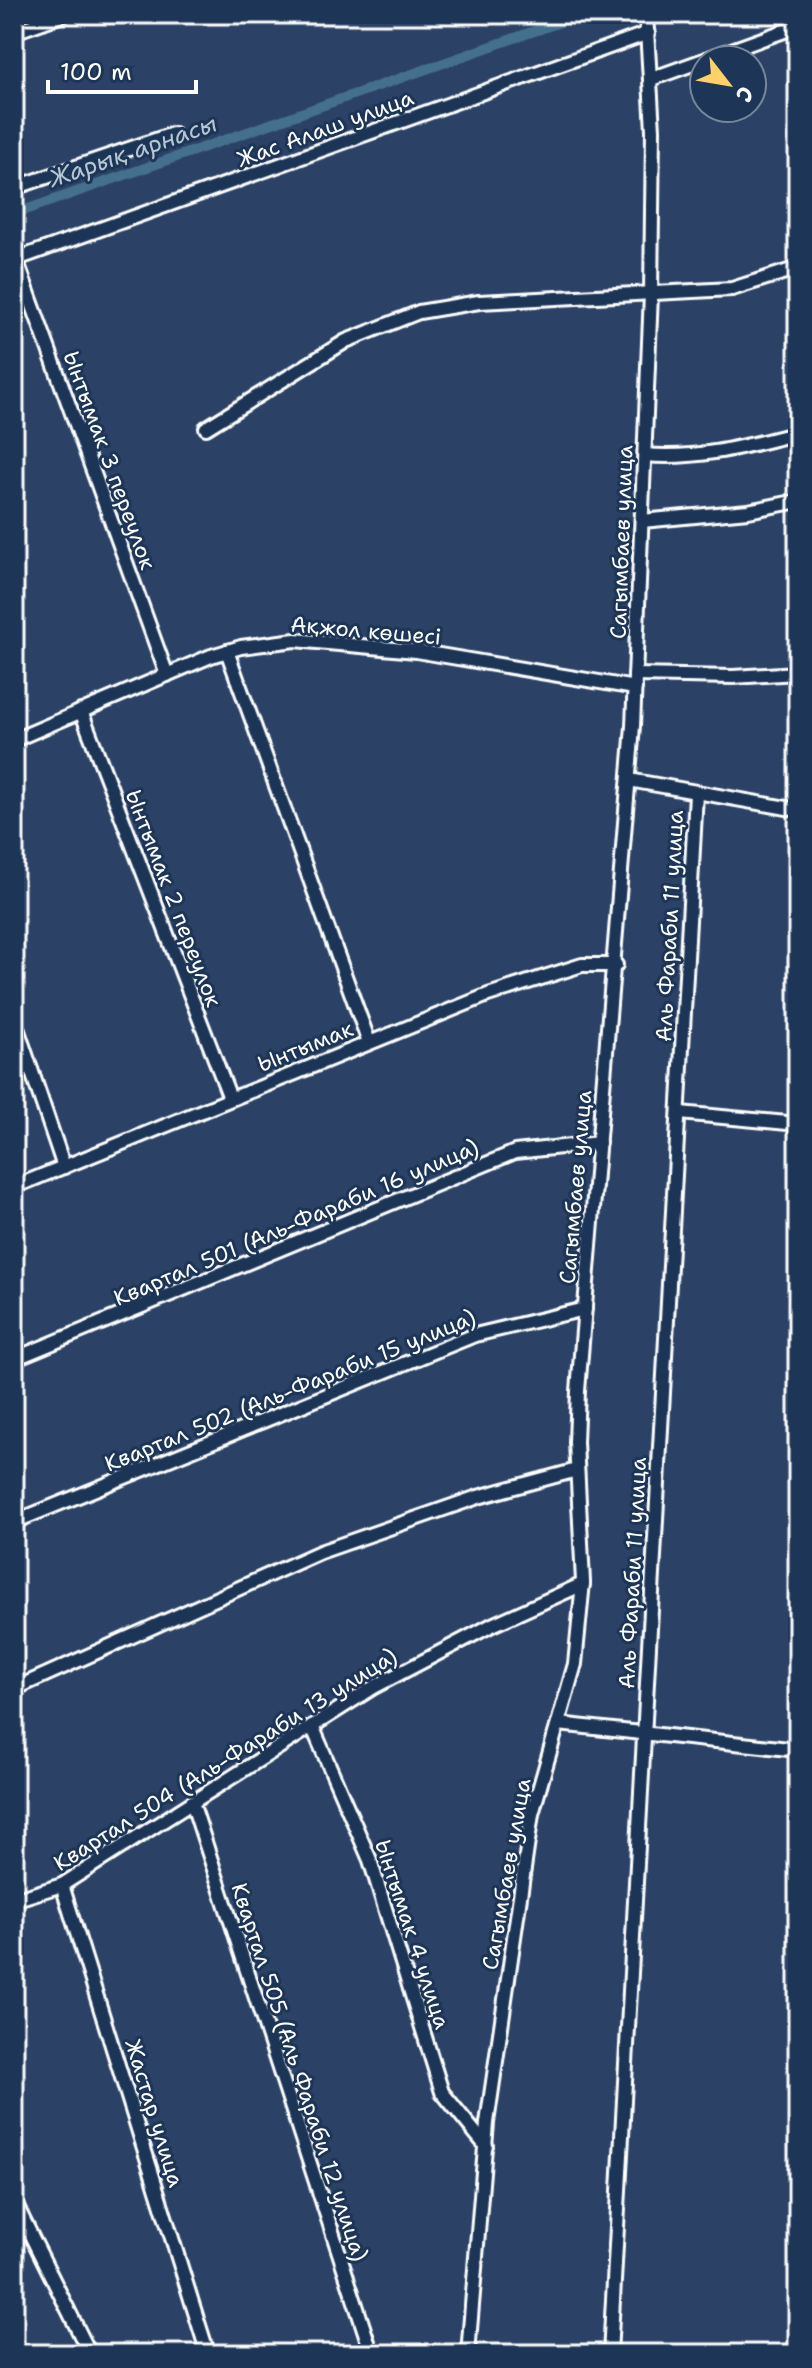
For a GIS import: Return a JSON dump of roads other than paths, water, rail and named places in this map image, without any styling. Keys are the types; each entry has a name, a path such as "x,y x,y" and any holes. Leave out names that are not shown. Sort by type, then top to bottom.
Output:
{"street":[{"path":"14,32 65,14"},
{"path":"474,14 502,14"},
{"name":"Сагымбаев улица","path":"468,2354 479,2194 532,1814 575,1664 583,1584 577,1470 578,1391 616,965 635,682 645,455 651,294 651,79 646,14"},
{"path":"651,79 798,26"},
{"name":"Жас Алаш улица","path":"15,259 648,33"},
{"path":"14,188 173,134"},
{"name":"Ынтымак 3 переулок","path":"15,259 167,675"},
{"path":"206,428 346,341 419,312 479,302 732,289 798,268"},
{"path":"645,455 674,458 721,452 798,433"},
{"path":"642,521 748,511 798,501"},
{"name":"Ақжол көшесі","path":"14,738 227,651 295,640 416,651 635,682 798,673"},
{"path":"227,651 369,1042"},
{"name":"Ынтымак 2 переулок","path":"81,711 230,1098"},
{"path":"629,780 798,810"},
{"name":"Аль Фараби 11 улица","path":"610,2354 696,794"},
{"name":"Ынтымак","path":"14,1187 369,1042 551,973 582,965 616,965"},
{"path":"14,1019 64,1167"},
{"path":"680,1113 798,1124"},
{"name":"Квартал 501 (Аль-Фараби 16 улица)","path":"14,1359 515,1152 599,1143"},
{"name":"Квартал 502 (Аль-Фараби 15 улица)","path":"14,1522 475,1335 585,1309"},
{"path":"14,1689 320,1552 478,1497 577,1470"},
{"name":"Квартал 504 (Аль-Фараби 13 улица)","path":"14,1900 62,1885 374,1687 492,1625 583,1584"},
{"path":"558,1724 644,1736 798,1750"},
{"name":"Ынтымак 4 улица","path":"312,1726 370,1860 442,2092 486,2146"},
{"name":"Квартал 505 (Аль Фараби 12 улица)","path":"192,1802 372,2354"},
{"name":"Жастар улица","path":"62,1885 208,2354"},
{"path":"14,2201 90,2354"}],"waterway":[{"name":"Жарық арнасы","path":"14,214 583,14"}]}
